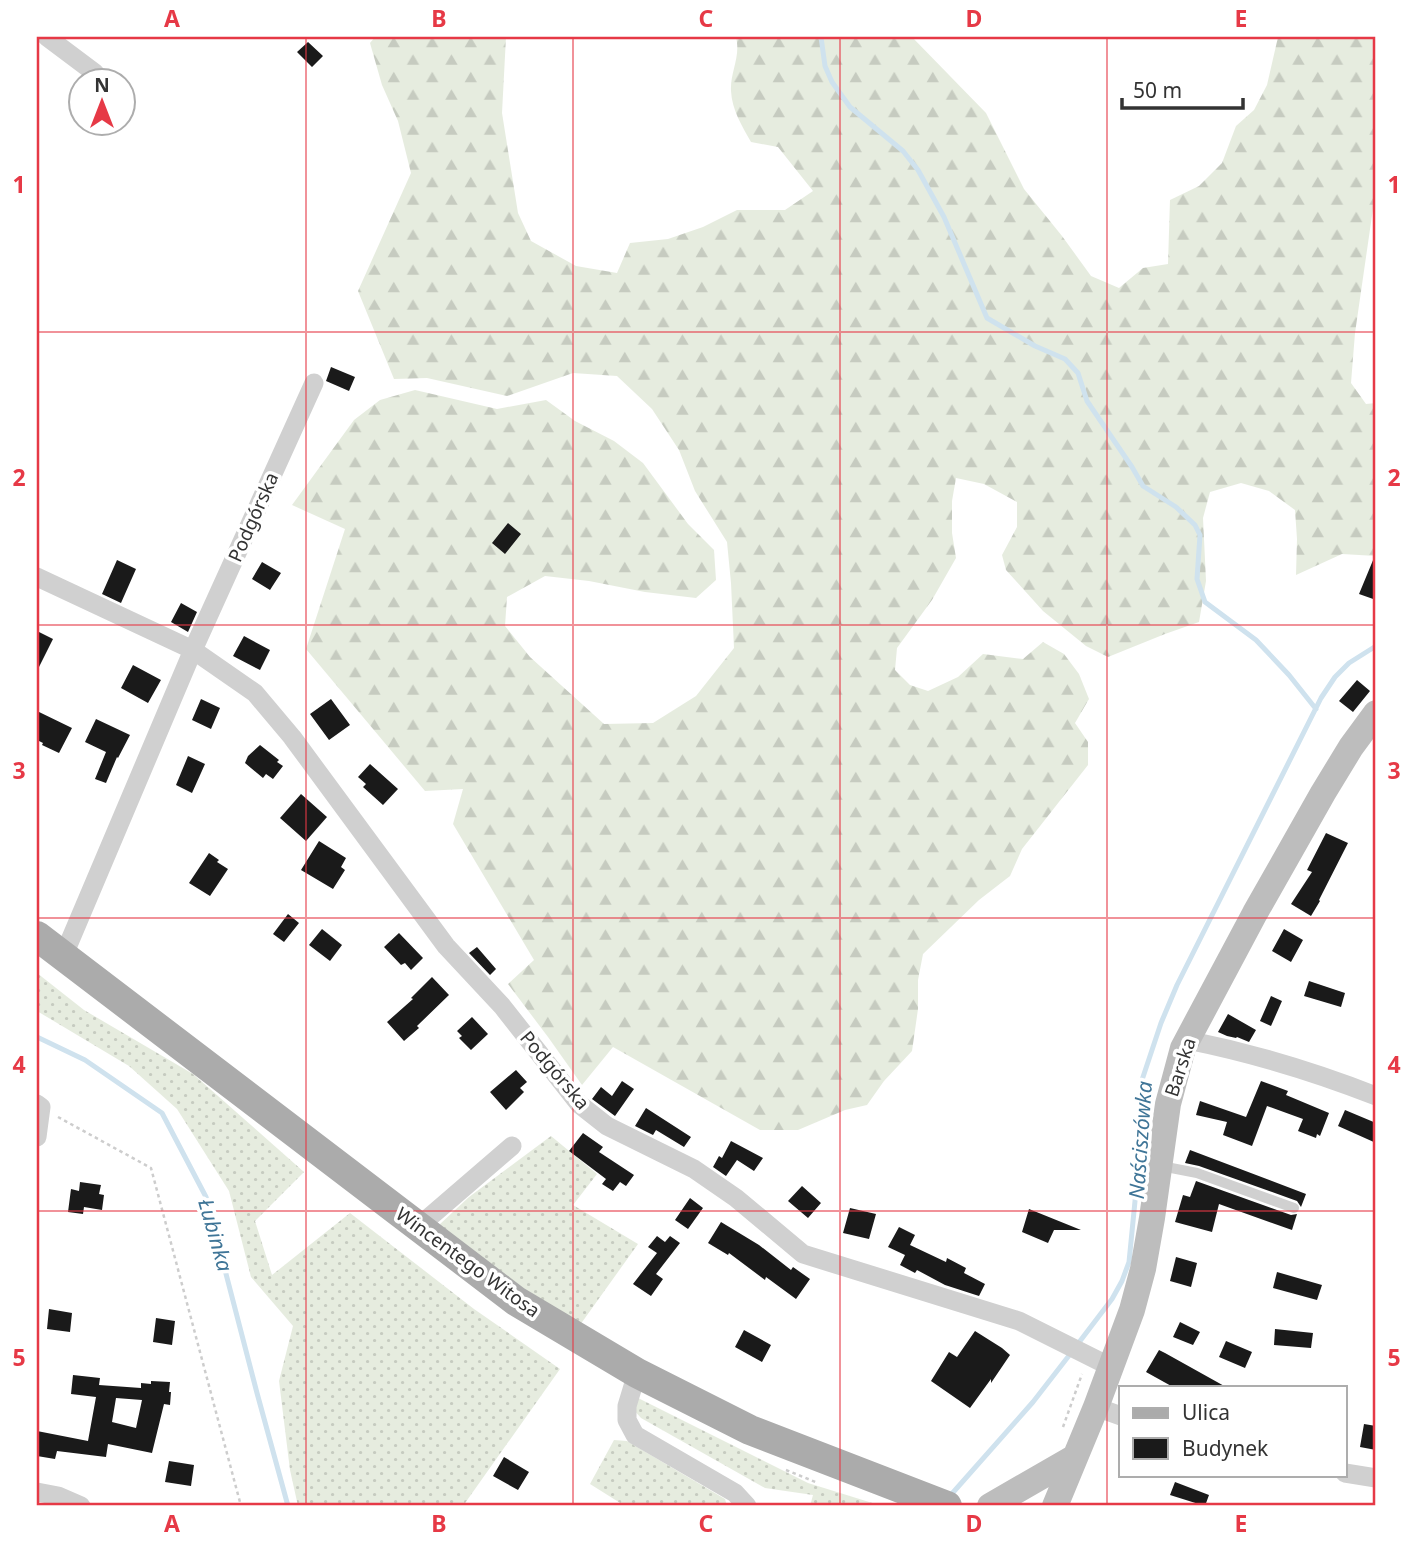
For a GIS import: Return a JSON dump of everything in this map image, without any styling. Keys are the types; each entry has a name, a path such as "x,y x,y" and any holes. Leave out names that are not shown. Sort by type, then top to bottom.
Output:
{"main road":[{"name":"Wincentego Witosa","path":"37,936 516,1301 636,1374 750,1430 934,1501"}],"street":[{"path":"47,37 86,66"},
{"name":"Podgórska","path":"63,957 192,650 314,383"},
{"name":"Podgórska","path":"37,578 192,650 255,693 292,737 446,946 502,1006 579,1104 607,1126 694,1169 736,1198 803,1254 1019,1321 1093,1358"},
{"name":"Barska","path":"1055,1506 1096,1407 1093,1358 1132,1310 1143,1269 1168,1104 1176,1069 1187,1040 1322,793 1376,713"},
{"path":"1187,1040 1239,1051 1376,1096"},
{"path":"37,1137 39,1106"},
{"path":"418,1227 512,1146"},
{"path":"636,1374 626,1406 626,1420 635,1435 735,1493 747,1506"},
{"path":"1096,1407 1119,1415"},
{"path":"990,1506 1075,1457"},
{"path":"1346,1473 1376,1478"},
{"path":"37,1492 58,1496 81,1506"}],"lane":[{"path":"1160,1166 1197,1173 1294,1208"}],"path":[{"path":"39,1106 151,1168 241,1506"},
{"path":"1062,1431 1093,1358"}],"green space":[{"path":"375,37 506,37 502,113 518,213 531,241 576,266 617,273 630,243 668,239 703,227 737,210 785,210 813,191 778,147 751,142 741,124 733,105 731,91 737,51 736,37 912,37 986,113 1024,189 1091,276 1119,288 1143,268 1168,264 1170,200 1199,186 1222,163 1236,126 1254,110 1267,85 1278,37 1376,37 1376,188 1355,333 1351,383 1366,404 1376,403 1376,556 1342,554 1296,575 1295,510 1269,491 1241,483 1210,492 1203,518 1206,581 1199,622 1108,657 1086,646 1043,611 1006,570 1002,555 1017,527 1017,502 984,484 956,478 952,501 952,533 956,558 932,600 897,648 895,670 910,685 928,691 958,677 983,654 1023,659 1043,642 1064,654 1079,674 1089,699 1075,723 1088,742 1088,765 1022,849 1010,876 979,900 923,954 912,1051 884,1081 867,1105 845,1110 798,1130 760,1130 613,1047 582,1085 508,984 534,960 453,824 463,789 425,791 306,649 345,529 292,505 354,420 380,400 415,390 497,409 546,400 575,421 614,441 643,463 688,524 714,550 716,580 696,598 545,576 507,597 505,626 530,657 604,724 653,723 696,696 734,648 727,542 695,491 679,450 652,409 617,376 573,373 507,396 427,378 394,379 358,291 411,173 398,121 382,85 370,43"},
{"path":"37,973 84,1010 193,1074 304,1172 255,1221 272,1275 350,1213 474,1309 560,1369 463,1506 298,1506 290,1470 279,1381 293,1326 251,1277 229,1191 177,1109 129,1066 37,1011"},
{"path":"551,1136 597,1174 573,1205 638,1244 580,1325 515,1288 439,1225 469,1197"},
{"path":"638,1398 808,1483 882,1506 810,1506 813,1495 765,1488 641,1418 632,1408"},
{"path":"614,1440 627,1441 725,1499 727,1506 625,1506 590,1484"}],"building":[{"path":"308,42 323,56 312,67 297,52"},
{"path":"331,367 355,377 349,391 326,381"},
{"path":"508,523 521,534 505,554 492,543"},
{"path":"1376,553 1376,600 1359,594"},
{"path":"117,560 136,569 121,603 102,594"},
{"path":"262,562 281,573 270,590 252,579"},
{"path":"181,603 197,612 188,632 171,622"},
{"path":"37,631 53,639 37,671"},
{"path":"244,636 270,650 260,670 233,656"},
{"path":"133,665 161,680 148,703 121,688"},
{"path":"1357,680 1370,691 1353,712 1339,701"},
{"path":"201,699 220,708 211,729 192,720"},
{"path":"331,699 350,725 329,740 310,714"},
{"path":"37,711 72,728 59,753 37,740"},
{"path":"96,719 130,735 106,783 95,779 106,752 85,742"},
{"path":"260,745 283,766 273,779 266,774 263,778 245,763 248,756"},
{"path":"188,756 205,764 192,793 176,785"},
{"path":"370,764 398,789 383,805 363,787 366,784 358,777"},
{"path":"301,794 327,817 306,841 280,818"},
{"path":"1326,833 1348,843 1311,916 1291,904 1312,872 1307,870"},
{"path":"319,841 346,858 341,867 345,870 333,889 301,870"},
{"path":"209,853 228,869 210,896 189,883"},
{"path":"288,914 299,923 284,942 273,934"},
{"path":"322,929 342,945 330,961 309,945"},
{"path":"1284,929 1303,940 1291,962 1272,951"},
{"path":"399,933 423,958 411,970 405,963 401,965 384,947"},
{"path":"477,947 496,969 490,975 469,953"},
{"path":"432,977 449,995 404,1041 387,1022 413,999 411,998"},
{"path":"1309,981 1345,993 1341,1007 1304,996"},
{"path":"1271,996 1282,1001 1271,1026 1260,1021"},
{"path":"1228,1014 1256,1030 1249,1042 1218,1032"},
{"path":"472,1017 488,1034 471,1050 459,1038 462,1036 457,1031"},
{"path":"516,1070 527,1082 520,1088 524,1092 506,1110 490,1092"},
{"path":"622,1081 634,1089 615,1116 592,1099 601,1087 612,1096"},
{"path":"1261,1081 1288,1091 1286,1095 1329,1113 1320,1136 1317,1134 1316,1138 1298,1131 1303,1119 1267,1106 1252,1146 1223,1135 1227,1122 1196,1115 1200,1101 1246,1117"},
{"path":"646,1108 691,1137 684,1147 656,1130 653,1135 635,1126"},
{"path":"1345,1110 1376,1123 1376,1143 1338,1126"},
{"path":"583,1133 603,1147 599,1152 634,1175 626,1186 620,1182 613,1191 602,1184 606,1179 569,1151"},
{"path":"731,1141 763,1158 754,1171 737,1160 726,1176 713,1167 719,1156 722,1158"},
{"path":"1190,1150 1306,1194 1301,1207 1297,1201 1185,1163"},
{"path":"1196,1181 1291,1215 1297,1214 1292,1230 1219,1204 1212,1232 1175,1222 1183,1195 1190,1197"},
{"path":"80,1182 101,1185 99,1194 104,1195 102,1210 84,1207 83,1214 68,1212 71,1189 79,1191"},
{"path":"802,1186 821,1203 808,1218 788,1201"},
{"path":"690,1198 703,1208 688,1229 675,1220"},
{"path":"850,1208 876,1214 869,1239 843,1233"},
{"path":"1029,1209 1081,1230 1054,1230 1048,1243 1022,1232"},
{"path":"721,1222 759,1245 791,1270 793,1267 810,1279 796,1299 729,1253 728,1255 708,1243"},
{"path":"899,1227 915,1235 910,1245 946,1262 947,1258 966,1268 964,1273 985,1284 979,1296 945,1285 917,1270 915,1273 900,1265 905,1255 888,1247"},
{"path":"657,1236 665,1242 670,1236 680,1243 656,1274 663,1279 651,1296 633,1284 657,1253 648,1247"},
{"path":"1176,1257 1197,1263 1191,1287 1170,1281"},
{"path":"1277,1272 1322,1285 1317,1300 1273,1288"},
{"path":"49,1309 72,1313 70,1332 47,1329"},
{"path":"156,1318 175,1321 172,1345 153,1342"},
{"path":"1180,1322 1200,1332 1193,1345 1173,1337"},
{"path":"1275,1329 1313,1333 1311,1348 1274,1345"},
{"path":"744,1330 771,1345 762,1362 735,1347"},
{"path":"975,1331 1010,1355 970,1408 931,1381 949,1352 957,1357"},
{"path":"1226,1341 1252,1352 1245,1368 1219,1357"},
{"path":"1159,1350 1224,1386 1171,1386 1146,1372"},
{"path":"73,1375 100,1378 99,1385 141,1388 141,1383 170,1382 170,1405 164,1404 152,1453 108,1444 106,1457 57,1451 55,1459 37,1456 37,1431 88,1441 96,1397 71,1394","holes":["116,1398 142,1400 136,1428 112,1422"]},
{"path":"1364,1424 1376,1426 1376,1450 1360,1447"},
{"path":"504,1457 529,1472 518,1490 493,1476"},
{"path":"169,1461 194,1465 191,1486 165,1482"},
{"path":"1175,1482 1209,1495 1205,1506 1170,1495"}],"waterway":[{"path":"821,37 825,66 832,82 850,107 903,151 918,170 944,217 987,318 1035,346 1065,359 1078,373 1087,401 1143,486 1176,507 1195,525 1200,535 1197,579 1205,602 1256,640 1316,709"},
{"name":"Naściszówka","path":"1077,1345 1112,1299 1129,1262 1137,1181 1141,1083 1177,985 1321,698 1335,677 1349,663 1376,646"},
{"name":"Łubinka","path":"37,1037 85,1060 162,1113 206,1197 288,1506"},
{"name":"Naściszówka","path":"949,1497 1033,1402 1071,1353"},
{"path":"1374,1506 1376,1501"}]}
